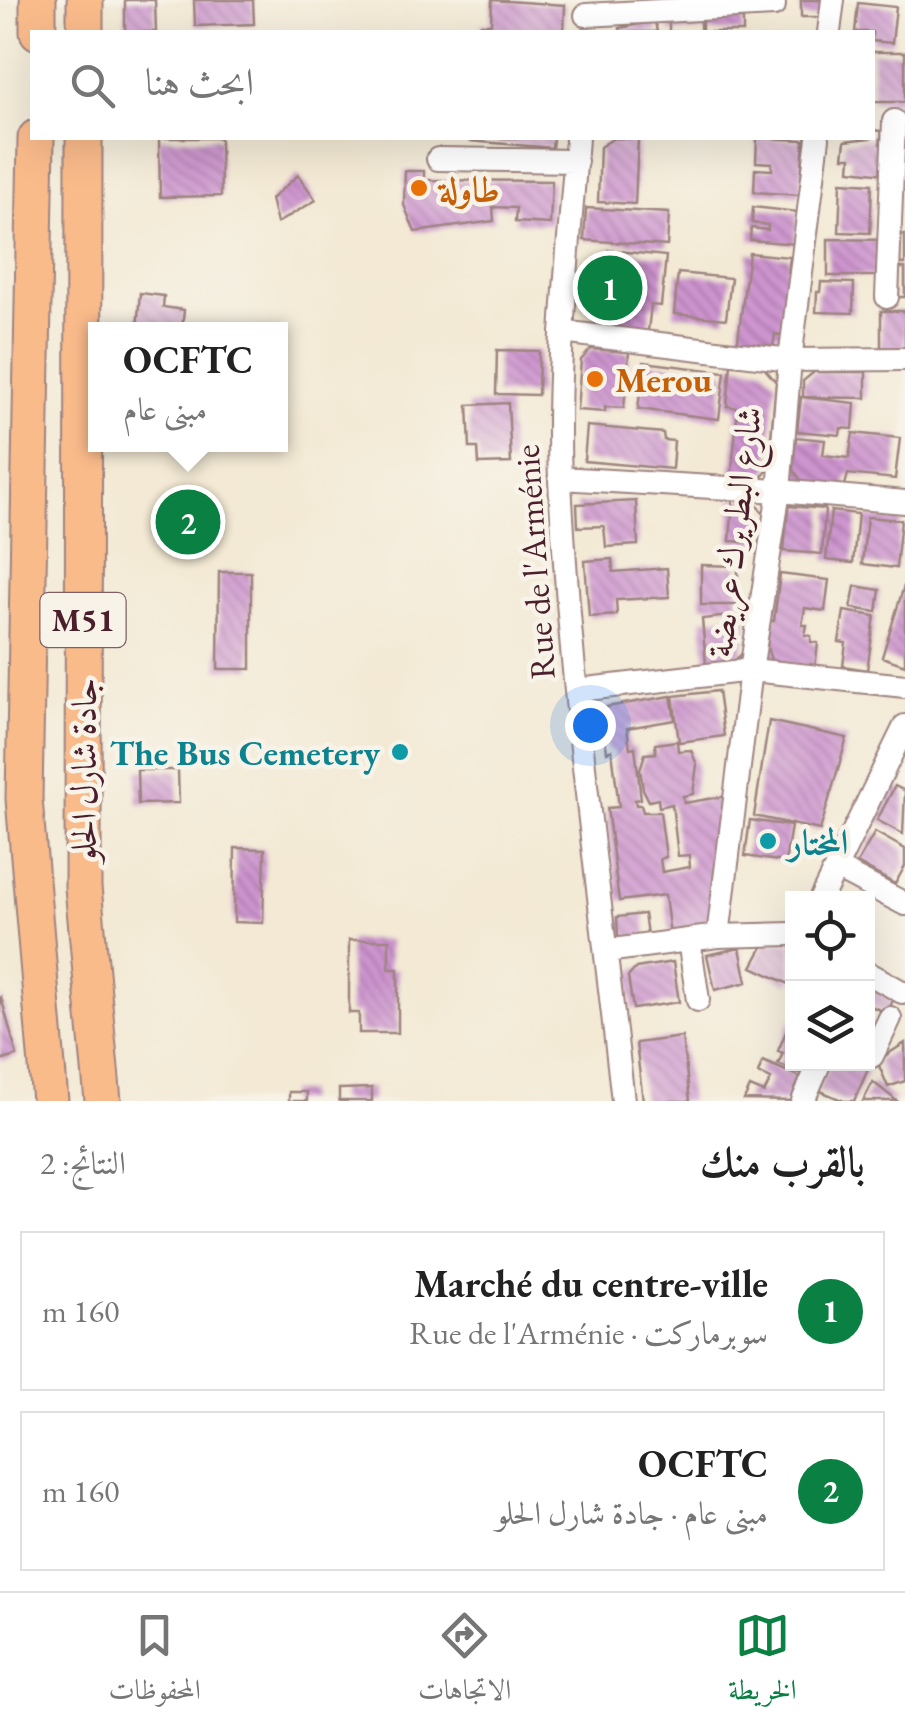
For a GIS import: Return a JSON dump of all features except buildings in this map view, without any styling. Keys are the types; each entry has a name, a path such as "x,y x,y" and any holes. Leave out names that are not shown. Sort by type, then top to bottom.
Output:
{"highway":[{"path":"38,0 38,30"},
{"path":"84,30 85,0"},
{"name":"جادة شارل الحلو","path":"36,140 24,799 50,1101"},
{"name":"جادة شارل الحلو","path":"84,140 83,887 103,1101"}],"street":[{"path":"829,30 832,0"},
{"path":"586,16 774,4"},
{"path":"887,297 890,121"},
{"name":"Rue de l'Arménie","path":"577,140 562,332 560,478 578,690 624,1101"},
{"name":"شارع البطريرك عريضة","path":"718,936 751,670 779,490 790,360 818,140"},
{"path":"438,159 576,162"},
{"path":"562,332 790,360 905,359"},
{"path":"560,478 779,490 905,502"},
{"path":"578,690 751,670 905,686"},
{"path":"825,891 905,726"},
{"path":"838,869 905,904"},
{"path":"606,951 718,936 785,934"},
{"path":"689,940 698,1000"},
{"path":"875,977 902,992"},
{"path":"875,1050 890,1018"},
{"path":"803,1101 816,1071"}],"place":[{"name":"طاولة","path":"419,188"},
{"name":"Marché du centre-ville","path":"610,288"},
{"name":"Merou","path":"595,379"},
{"name":"OCFTC","path":"188,522"},
{"name":"The Bus Cemetery","path":"400,752"},
{"name":"المختار","path":"768,841"}]}
